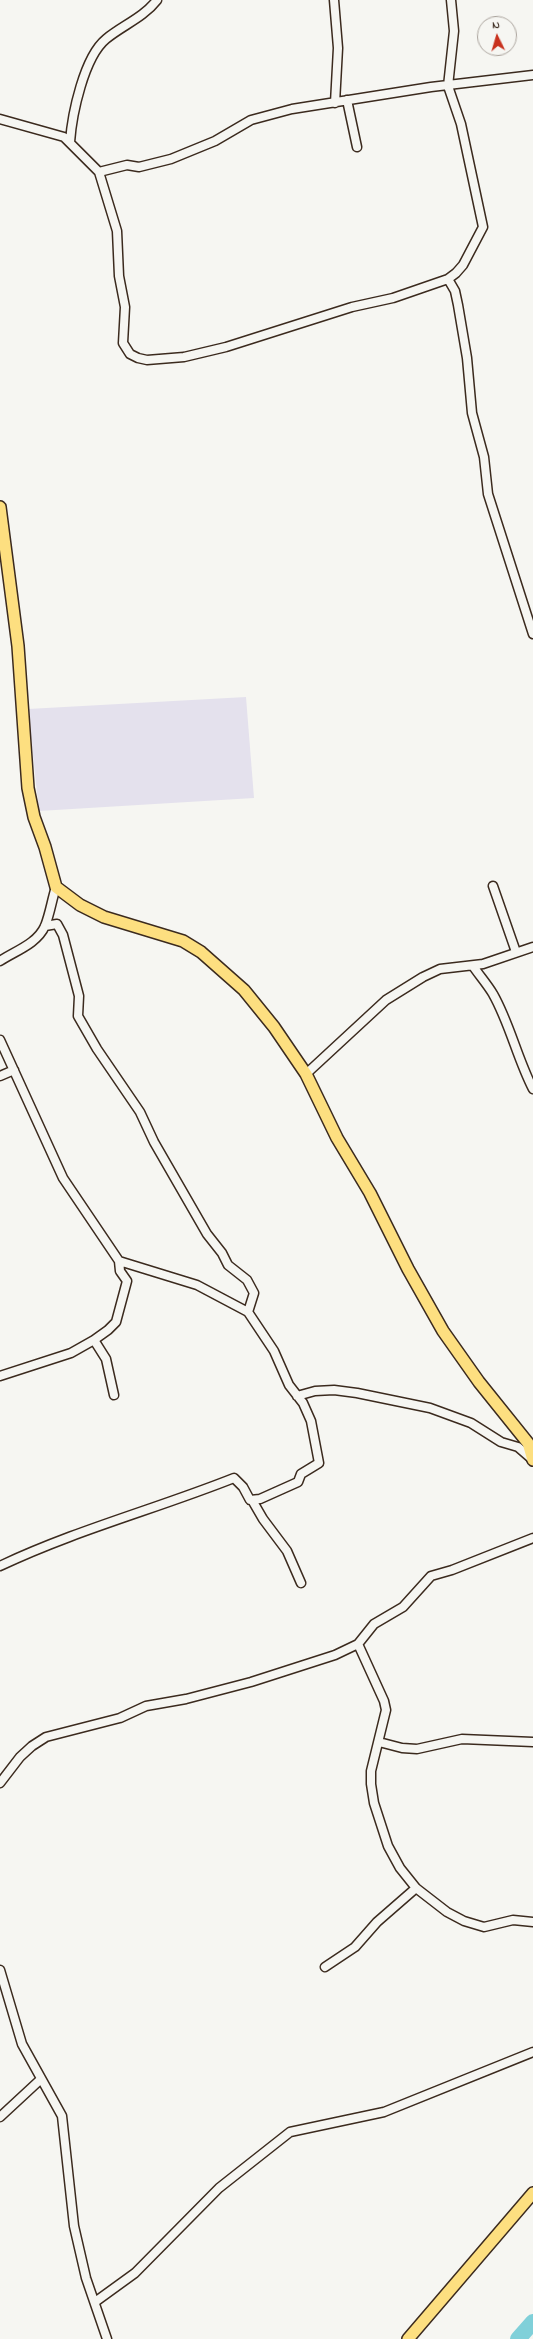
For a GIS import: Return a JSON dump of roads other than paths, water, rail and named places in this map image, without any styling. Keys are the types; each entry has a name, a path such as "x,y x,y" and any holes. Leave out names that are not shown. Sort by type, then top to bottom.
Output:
{"main road":[{"path":"0,507 18,646 28,788 34,817 45,847 56,887 80,905 104,917 183,941 201,952 244,990 274,1027 306,1074 337,1138 370,1193 408,1269 444,1331 479,1382 531,1441 533,1460"},
{"path":"408,2339 533,2192"}],"street":[{"path":"70,142 82,79 100,45 138,19 157,0"},
{"path":"334,0 338,48 335,103"},
{"path":"0,120 43,130 64,137 99,172 116,231 119,276 125,308 123,343 130,354 147,360 184,357 226,347 352,307 393,298 448,279 456,274 463,265 483,227 461,124 448,86 454,31 451,0"},
{"path":"99,172 127,165 139,167 170,159 215,141 251,120 292,109 347,100 533,75"},
{"path":"347,100 357,147"},
{"path":"448,279 455,291 458,305 467,358 472,413 484,457 488,494 533,634"},
{"path":"493,886 516,952"},
{"path":"0,961 31,942 45,926 56,887"},
{"path":"45,926 56,924 63,935 79,996 78,1016 85,1029 97,1049 133,1099 154,1142 207,1234 222,1253 228,1265 246,1280 254,1294 248,1312"},
{"path":"306,1074 342,1042 364,1018 401,989 440,969 473,966 533,947"},
{"path":"473,966 492,993 533,1089"},
{"path":"0,1040 63,1178 119,1261 120,1271 127,1281 116,1322 108,1330 71,1353 0,1376"},
{"path":"0,1076 14,1070"},
{"path":"119,1261 198,1285 248,1312 274,1351 289,1386 303,1403 311,1421 319,1463 301,1474 298,1482 252,1500"},
{"path":"94,1340 106,1358 114,1395"},
{"path":"297,1396 315,1391 334,1390 357,1393 430,1408 471,1423 501,1442 518,1447 533,1460"},
{"path":"0,1566 56,1540 179,1500 234,1478 252,1500 263,1519 288,1551 301,1583"},
{"path":"0,1783 20,1757 32,1746 46,1737 120,1718 146,1706 186,1699 251,1682 335,1655 358,1644 374,1624 403,1607 431,1576 452,1570 533,1538"},
{"path":"358,1644 384,1701 386,1710 371,1771 374,1803 388,1846 400,1868 416,1888 446,1912 464,1921 484,1927 513,1920 533,1922"},
{"path":"379,1742 402,1748 418,1748 462,1739 533,1742"},
{"path":"325,1966 355,1947 377,1922 416,1888"},
{"path":"0,1970 22,2044 62,2116 74,2226 86,2278 107,2339"},
{"path":"95,2302 135,2273 219,2188 290,2132 384,2112 533,2052"},
{"path":"0,2117 41,2079"}],"waterway":[{"path":"518,2339 533,2322"}]}
